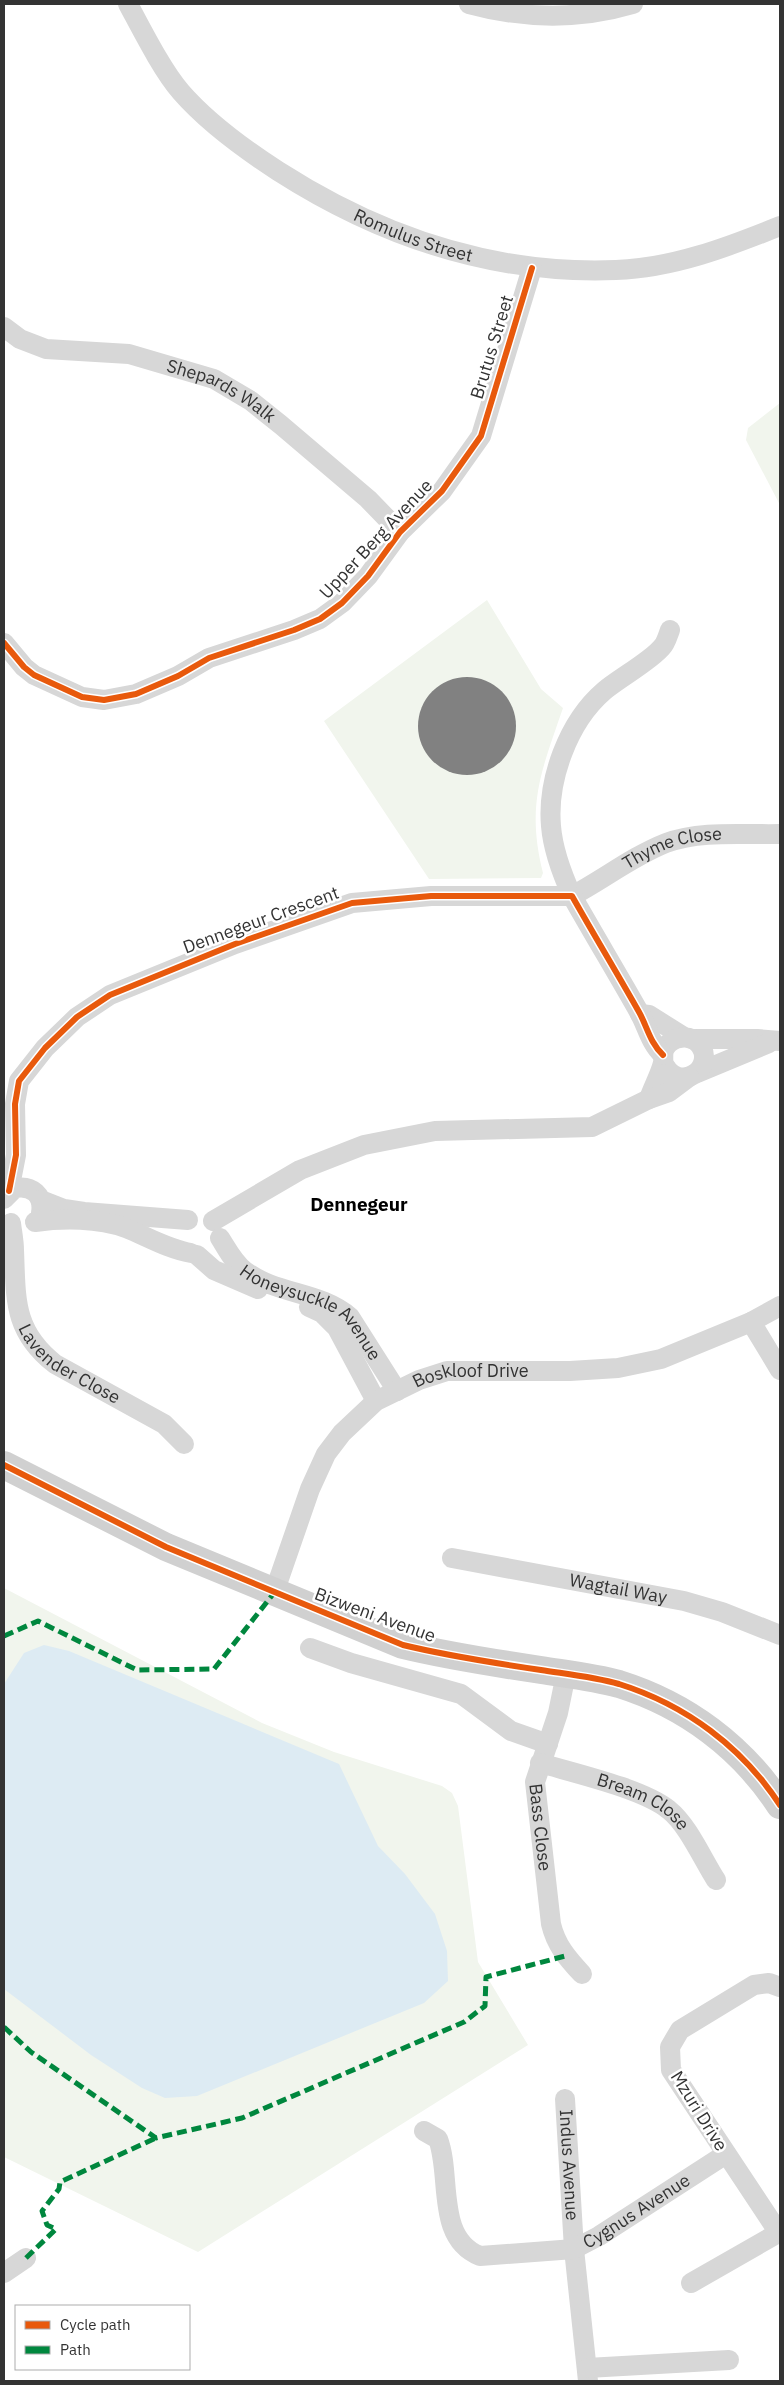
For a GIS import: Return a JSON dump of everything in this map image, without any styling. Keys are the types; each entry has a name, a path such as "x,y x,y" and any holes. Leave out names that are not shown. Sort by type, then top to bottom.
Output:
{"street":[{"name":"Romulus Street","path":"128,4 180,91 216,125 260,159 303,187 378,226 422,243 532,268 616,270 665,264 715,250 780,226"},
{"path":"469,4 497,11 534,16 568,16 598,12 633,4"},
{"name":"Brutus Street","path":"481,436 532,268"},
{"name":"Shepards Walk","path":"4,327 20,339 46,349 129,354 214,379 251,401 281,425 368,499 400,532"},
{"name":"Upper Berg Avenue","path":"4,643 24,668 34,675 82,697 104,700 136,694 178,676 209,658 294,630 320,619 342,603 368,576 400,532 442,491 481,436"},
{"path":"670,630 662,648 603,692 578,722 561,759 553,790 551,826 559,867 572,896 640,1014 656,1049 663,1058 666,1070 680,1078 693,1075 777,1041"},
{"name":"Thyme Close","path":"572,896 643,854 667,843 708,836 780,834"},
{"name":"Dennegeur Crescent","path":"6,1195 16,1155 15,1104 11,1078 77,1017 110,995 235,944 330,909 360,902 430,896 572,896"},
{"path":"216,1229 300,1170 364,1145 435,1131 592,1127 649,1099 669,1092 702,1066 702,1050 698,1043 649,1015 640,1014"},
{"path":"649,1099 670,1042 687,1038 777,1041"},
{"name":"Dennegeur Crescent","path":"16,1155 37,1195"},
{"path":"6,1195 21,1187 64,1209 188,1220 201,1216 216,1229 218,1244 209,1253 194,1254 178,1251 124,1228 110,1225 70,1220 15,1221"},
{"path":"15,1221 41,1212 37,1195"},
{"path":"188,1220 180,1237 182,1244 194,1254"},
{"name":"Lavender Close","path":"15,1221 16,1302 28,1336 39,1352 55,1364 164,1424 184,1444"},
{"name":"Honeysuckle Avenue","path":"216,1229 236,1262 262,1282 323,1301 338,1317 362,1352 397,1391"},
{"name":"Honeysuckle Avenue","path":"194,1254 214,1270 262,1291 338,1317"},
{"name":"Boskloof Drive","path":"274,1593 310,1489 326,1454 342,1433 376,1401 419,1380 447,1371 570,1371 618,1368 661,1359 751,1322 780,1306"},
{"path":"751,1322 780,1370"},
{"name":"Honeysuckle Avenue","path":"362,1352 376,1401"},
{"name":"Bizweni Avenue","path":"4,1465 166,1547 402,1645 441,1654 619,1684 654,1698 693,1717 732,1747 757,1774 780,1805"},
{"name":"Wagtail Way","path":"452,1558 684,1601 722,1612 780,1635"},
{"path":"310,1648 351,1663 461,1694 511,1731 548,1744"},
{"name":"Bass Close","path":"566,1674 558,1713 535,1782 551,1924 555,1940 565,1956 582,1974"},
{"name":"Bream Close","path":"540,1764 651,1798 670,1811 684,1828 716,1880"},
{"name":"Mzuri Drive","path":"779,2232 671,2070 670,2047 680,2030 754,1984 770,1983 780,1987"},
{"name":"Indus Avenue","path":"566,2099 574,2250 587,2375"},
{"name":"Cygnus Avenue","path":"424,2130 438,2139 444,2153 450,2225 468,2251 480,2256 574,2250 599,2236 726,2154"},
{"path":"691,2283 779,2232"},
{"path":"4,2273 26,2258"},
{"path":"587,2375 729,2360"}],"shaded area":[{"path":"780,403 780,505 746,440 748,428"},
{"path":"487,600 541,689 563,708 548,751 538,789 536,828 543,873 541,878 429,879 324,721"},
{"path":"4,1588 262,1723 334,1752 442,1786 452,1793 458,1806 478,1962 528,2045 198,2252 4,2157"},
{"path":"44,1645 69,1651 339,1764 378,1846 405,1874 435,1914 447,1951 448,1981 424,2003 197,2096 165,2098 142,2088 91,2055 4,1989 4,1684 24,1653"}],"building":[{"path":"467,677 477,678 494,685 508,699 515,716 515,736 508,753 494,767 477,774 467,775 457,774 440,767 426,753 419,736 418,726 419,716 426,699 440,685 457,678"}],"marked path":[{"path":"4,1636 38,1621 137,1670 214,1669 274,1593"},
{"path":"4,2027 31,2052 156,2138 242,2118 464,2022 485,2006 486,1977 565,1956"},
{"path":"26,2258 56,2229 47,2225 42,2211 59,2189 60,2182 156,2138"}],"cycle path":[{"path":"4,643 24,667 34,675 82,697 104,700 136,694 178,676 209,658 294,630 320,619 342,603 368,576 400,532 442,491 481,436 532,268"},
{"path":"9,1191 16,1155 15,1104 19,1081 45,1048 77,1017 110,995 235,944 352,903 431,896 572,896 639,1012 652,1040 663,1055"},
{"path":"4,1465 166,1547 403,1645 471,1659 600,1679 644,1693 689,1716 730,1747 765,1784 780,1805"}],"district":[{"name":"Dennegeur","path":"359,1204"}]}
